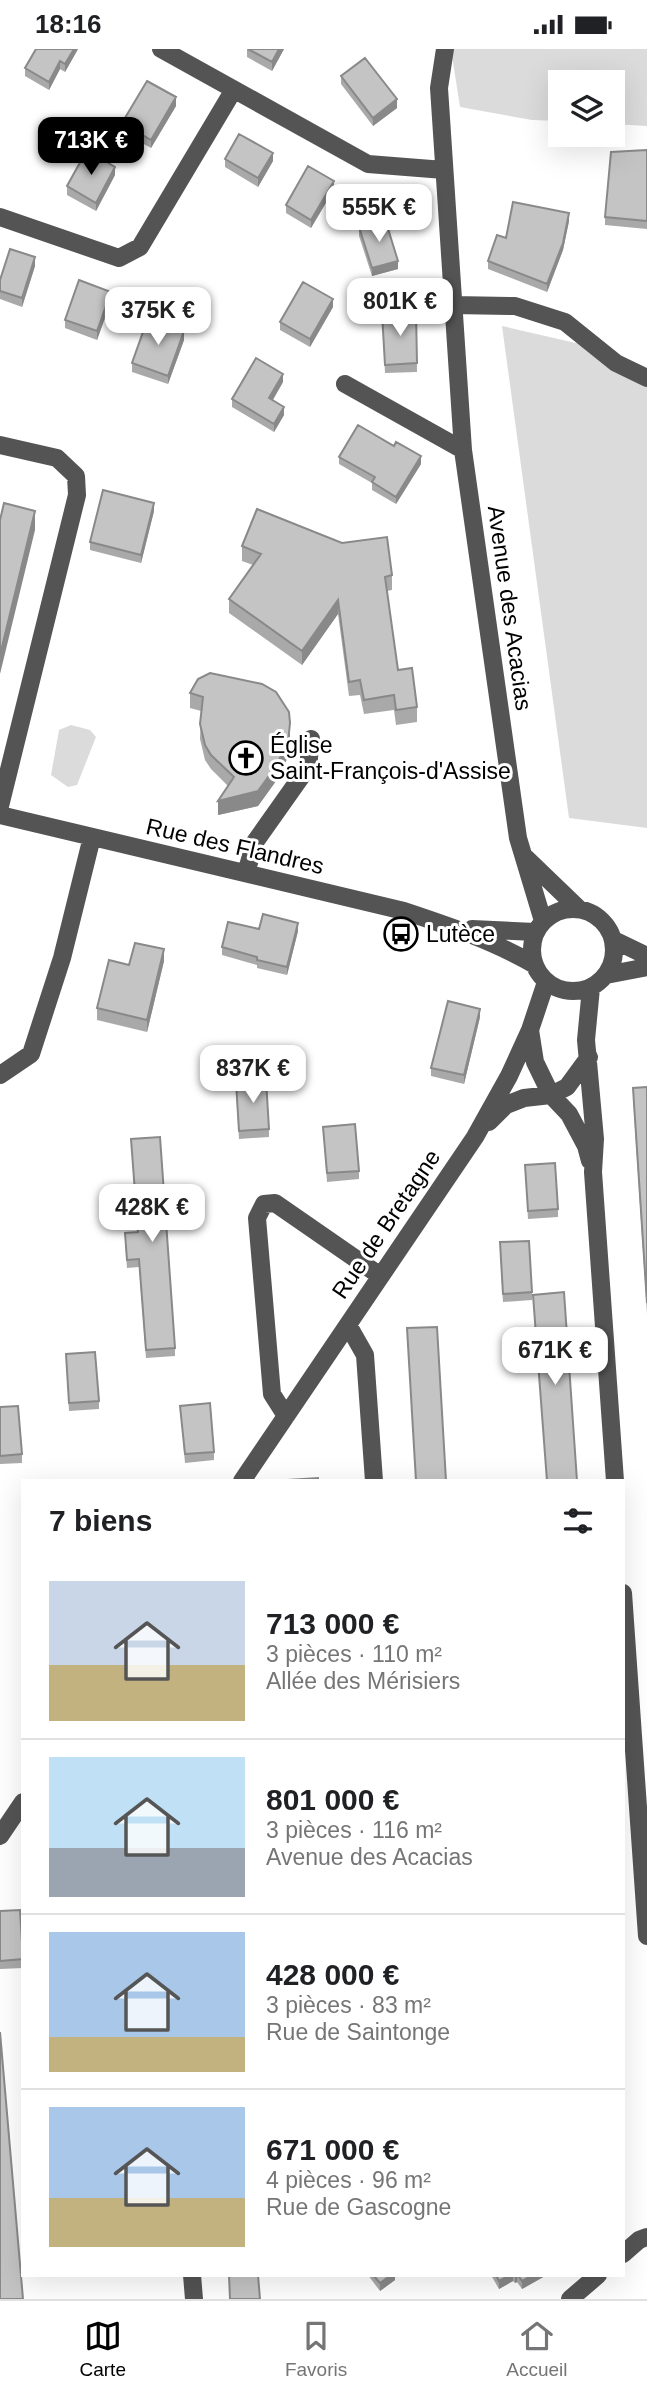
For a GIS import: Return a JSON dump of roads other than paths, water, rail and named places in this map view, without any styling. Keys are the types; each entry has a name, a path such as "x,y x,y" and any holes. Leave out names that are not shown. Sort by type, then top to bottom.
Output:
{"street":[{"path":"161,49 368,164 444,170"},
{"name":"Avenue des Acacias","path":"445,49 439,88 463,450 518,838 539,927"},
{"path":"0,217 119,258 141,247 233,91"},
{"path":"453,305 515,306 565,322 616,363 647,378"},
{"path":"345,384 463,450"},
{"path":"0,445 57,458 76,476 77,495 0,806"},
{"path":"246,873 255,842 308,767 311,739"},
{"name":"Rue des Flandres","path":"0,815 404,911 458,928 512,951 535,965"},
{"path":"0,1075 31,1054 62,958 92,837"},
{"path":"523,855 579,909"},
{"path":"579,909 592,912 603,920 614,940 615,956 606,975 591,988 567,992 546,982 535,965 532,945 539,927 554,913 579,909"},
{"name":"Rue des Flandres","path":"458,928 539,927"},
{"path":"614,940 647,956"},
{"path":"606,975 647,967"},
{"name":"Rue de Bretagne","path":"244,1479 379,1275 475,1137 509,1076 530,1030 546,982"},
{"path":"591,988 586,1040 595,1139 593,1172 615,1479"},
{"path":"530,1030 535,1062 551,1095 569,1114 586,1146 593,1172"},
{"path":"475,1137 506,1105 524,1098 551,1095 567,1087 589,1057"},
{"path":"286,1416 272,1394 257,1218 264,1204 275,1203 379,1275"},
{"path":"348,1325 365,1355 374,1479"},
{"path":"625,1622 647,1936"},
{"path":"0,1836 21,1805"},
{"path":"625,2252 647,2237"},
{"path":"192,2277 194,2299"},
{"path":"570,2299 596,2277"}],"place":[{"name":"Église Saint-François-d'Assise","path":"246,758"},
{"name":"Lutèce","path":"401,934"}]}
